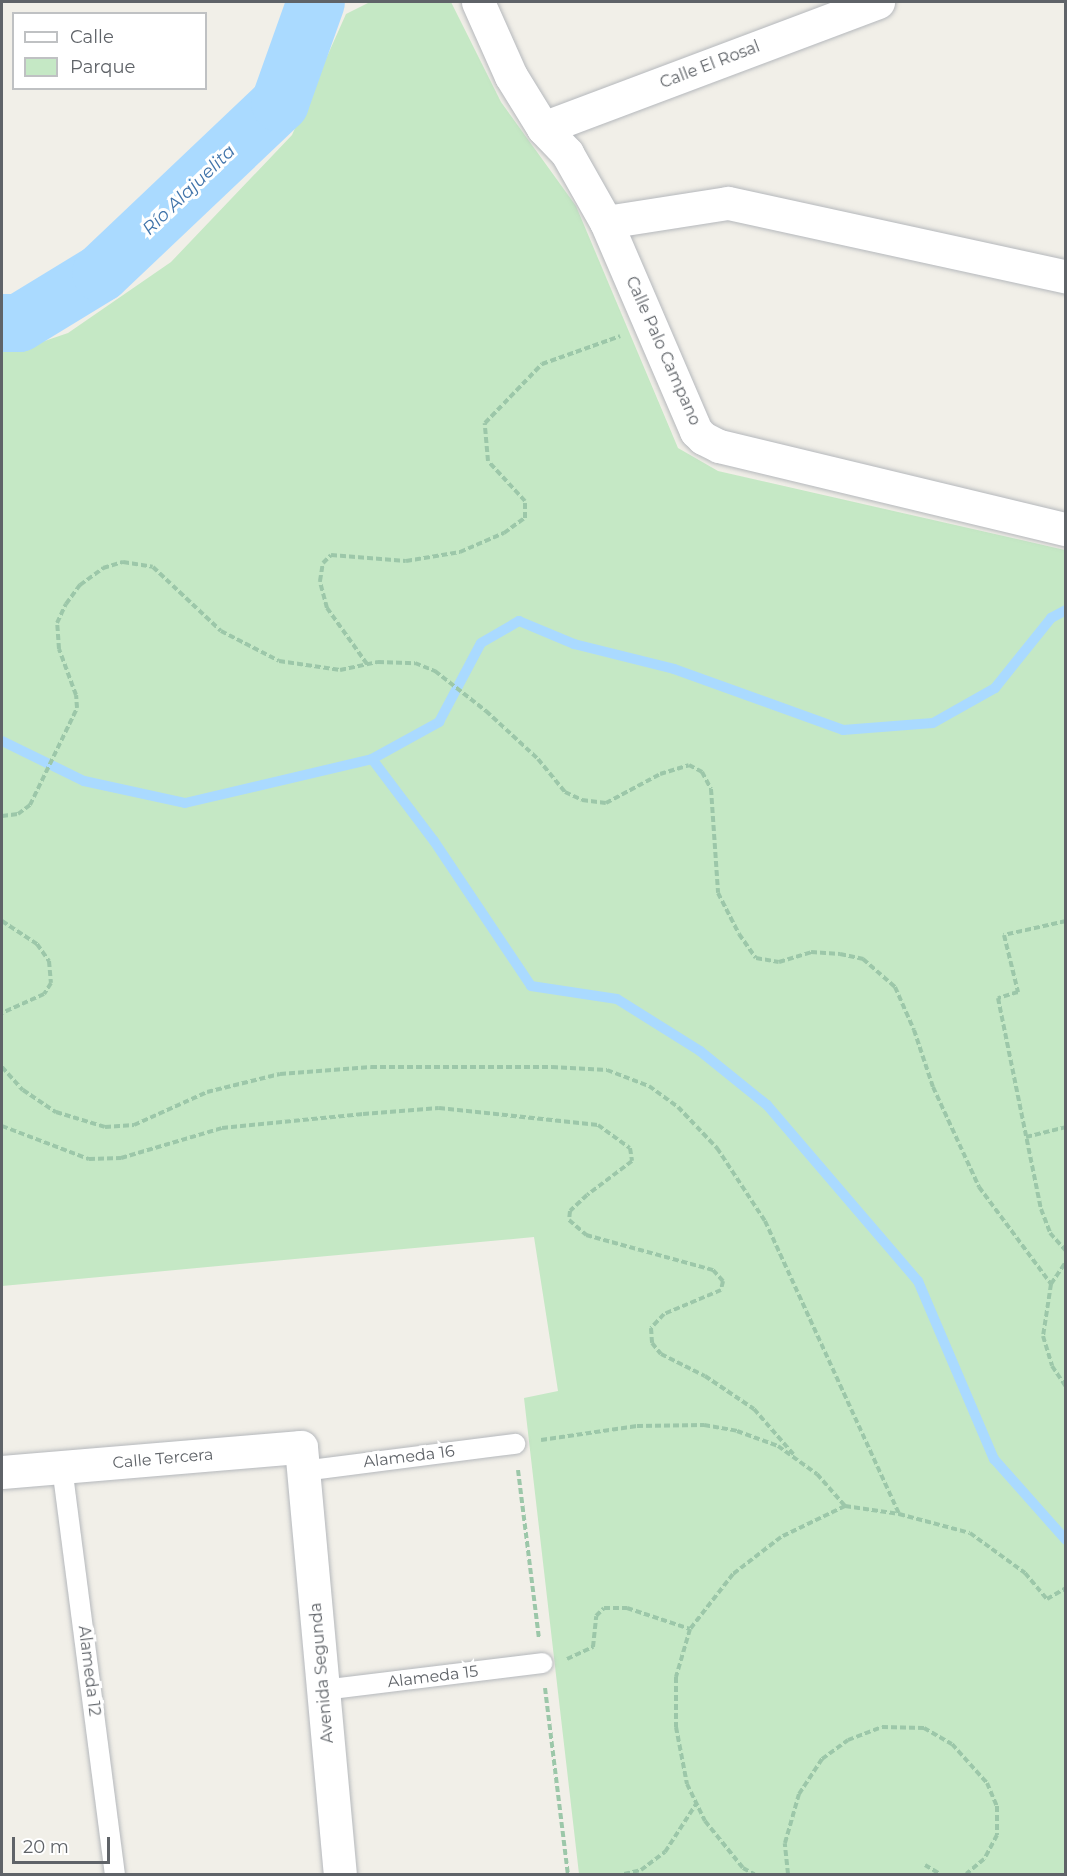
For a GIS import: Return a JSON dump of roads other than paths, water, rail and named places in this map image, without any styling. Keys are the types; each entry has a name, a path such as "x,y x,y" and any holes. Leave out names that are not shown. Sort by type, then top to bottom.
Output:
{"street":[{"name":"Calle Palo Campano","path":"478,2 511,76 543,128 567,153 606,222 696,431 710,443 1065,529"},
{"name":"Calle El Rosal","path":"543,128 878,2"},
{"path":"606,222 728,203 1065,277"},
{"name":"Calle Tercera","path":"2,1472 301,1447 303,1471"},
{"name":"Avenida Segunda","path":"303,1471 340,1875"}],"lane":[{"name":"Alameda 16","path":"303,1471 515,1444"},
{"name":"Alameda 12","path":"62,1467 115,1875"},
{"name":"Alameda 15","path":"323,1690 542,1663"}],"waterway":[{"name":"Río Alajuelita","path":"2,323 19,323 101,273 280,103 316,2"},
{"path":"2,741 84,781 185,803 372,759 439,722 481,643 519,621 574,644 674,669 843,730 933,723 995,688 1051,618 1066,610"},
{"path":"372,759 434,841 531,986 617,999 700,1051 767,1105 918,1281 994,1459 1066,1540"}]}
